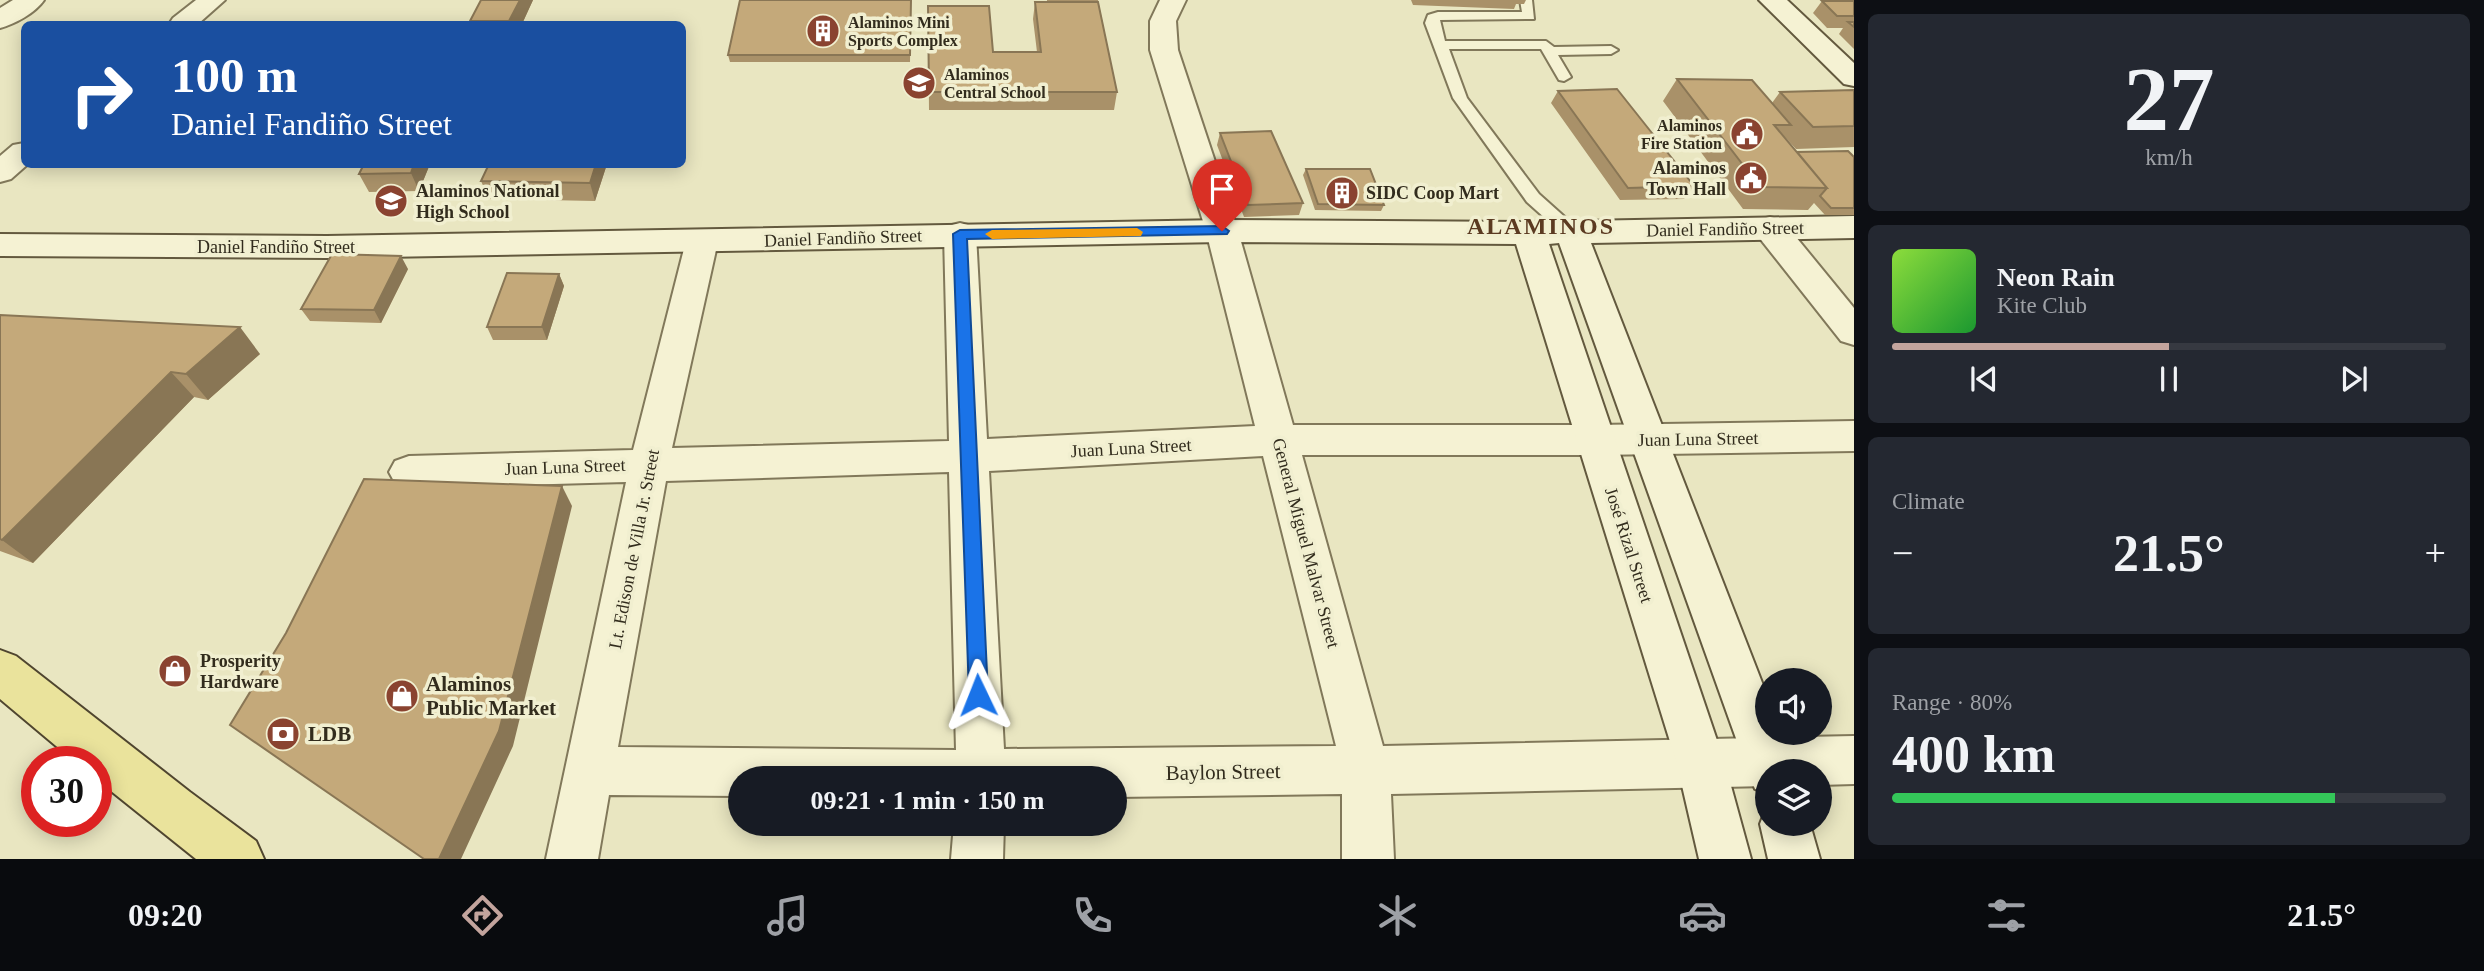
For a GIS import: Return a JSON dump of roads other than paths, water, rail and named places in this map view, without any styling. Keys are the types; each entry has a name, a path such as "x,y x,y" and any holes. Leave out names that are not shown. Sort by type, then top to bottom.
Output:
{"main road":[{"path":"0,671 172,810 239,859"}],"street":[{"path":"0,19 31,0"},
{"path":"185,21 212,0"},
{"name":"General Miguel Malvar Street","path":"1173,0 1163,21 1164,50 1222,231 1366,770 1368,859"},
{"path":"1772,0 1854,78"},
{"path":"0,172 21,154"},
{"name":"Daniel Fandiño Street","path":"0,245 327,247 702,241 1222,231 1531,216 1571,232 1854,227"},
{"name":"José Rizal Street","path":"1531,216 1595,440 1700,764 1725,859"},
{"path":"1770,228 1854,332"},
{"path":"1571,232 1767,759"},
{"path":"960,234 981,766"},
{"name":"Lt. Edison de Villa Jr. Street","path":"572,859 649,465 702,241"},
{"name":"Juan Luna Street","path":"409,472 970,456 1278,440 1649,440 1854,436"},
{"name":"Baylon Street","path":"1832,762 1854,760"},
{"name":"Baylon Street","path":"1127,774 1700,764 1755,766"},
{"name":"Baylon Street","path":"591,771 728,773"},
{"path":"977,859 978,836"},
{"path":"1788,836 1794,859"}],"lane":[{"path":"1526,0 1540,34 1564,77"},
{"path":"1531,216 1460,98 1432,23 1433,19 1438,16 1611,50"},
{"path":"1441,45 1540,34"}],"place":[{"name":"Alaminos Mini Sports Complex","path":"823,31"},
{"name":"Alaminos Central School","path":"919,83"},
{"name":"Alaminos Fire Station","path":"1747,134"},
{"name":"Alaminos Town Hall","path":"1751,178"},
{"name":"SIDC Coop Mart","path":"1342,193"},
{"name":"Alaminos National High School","path":"391,201"},
{"name":"Prosperity Hardware","path":"175,671"},
{"name":"Alaminos Public Market","path":"402,696"},
{"name":"LDB","path":"283,734"}],"district":[{"name":"ALAMINOS","path":"1541,226"}]}
